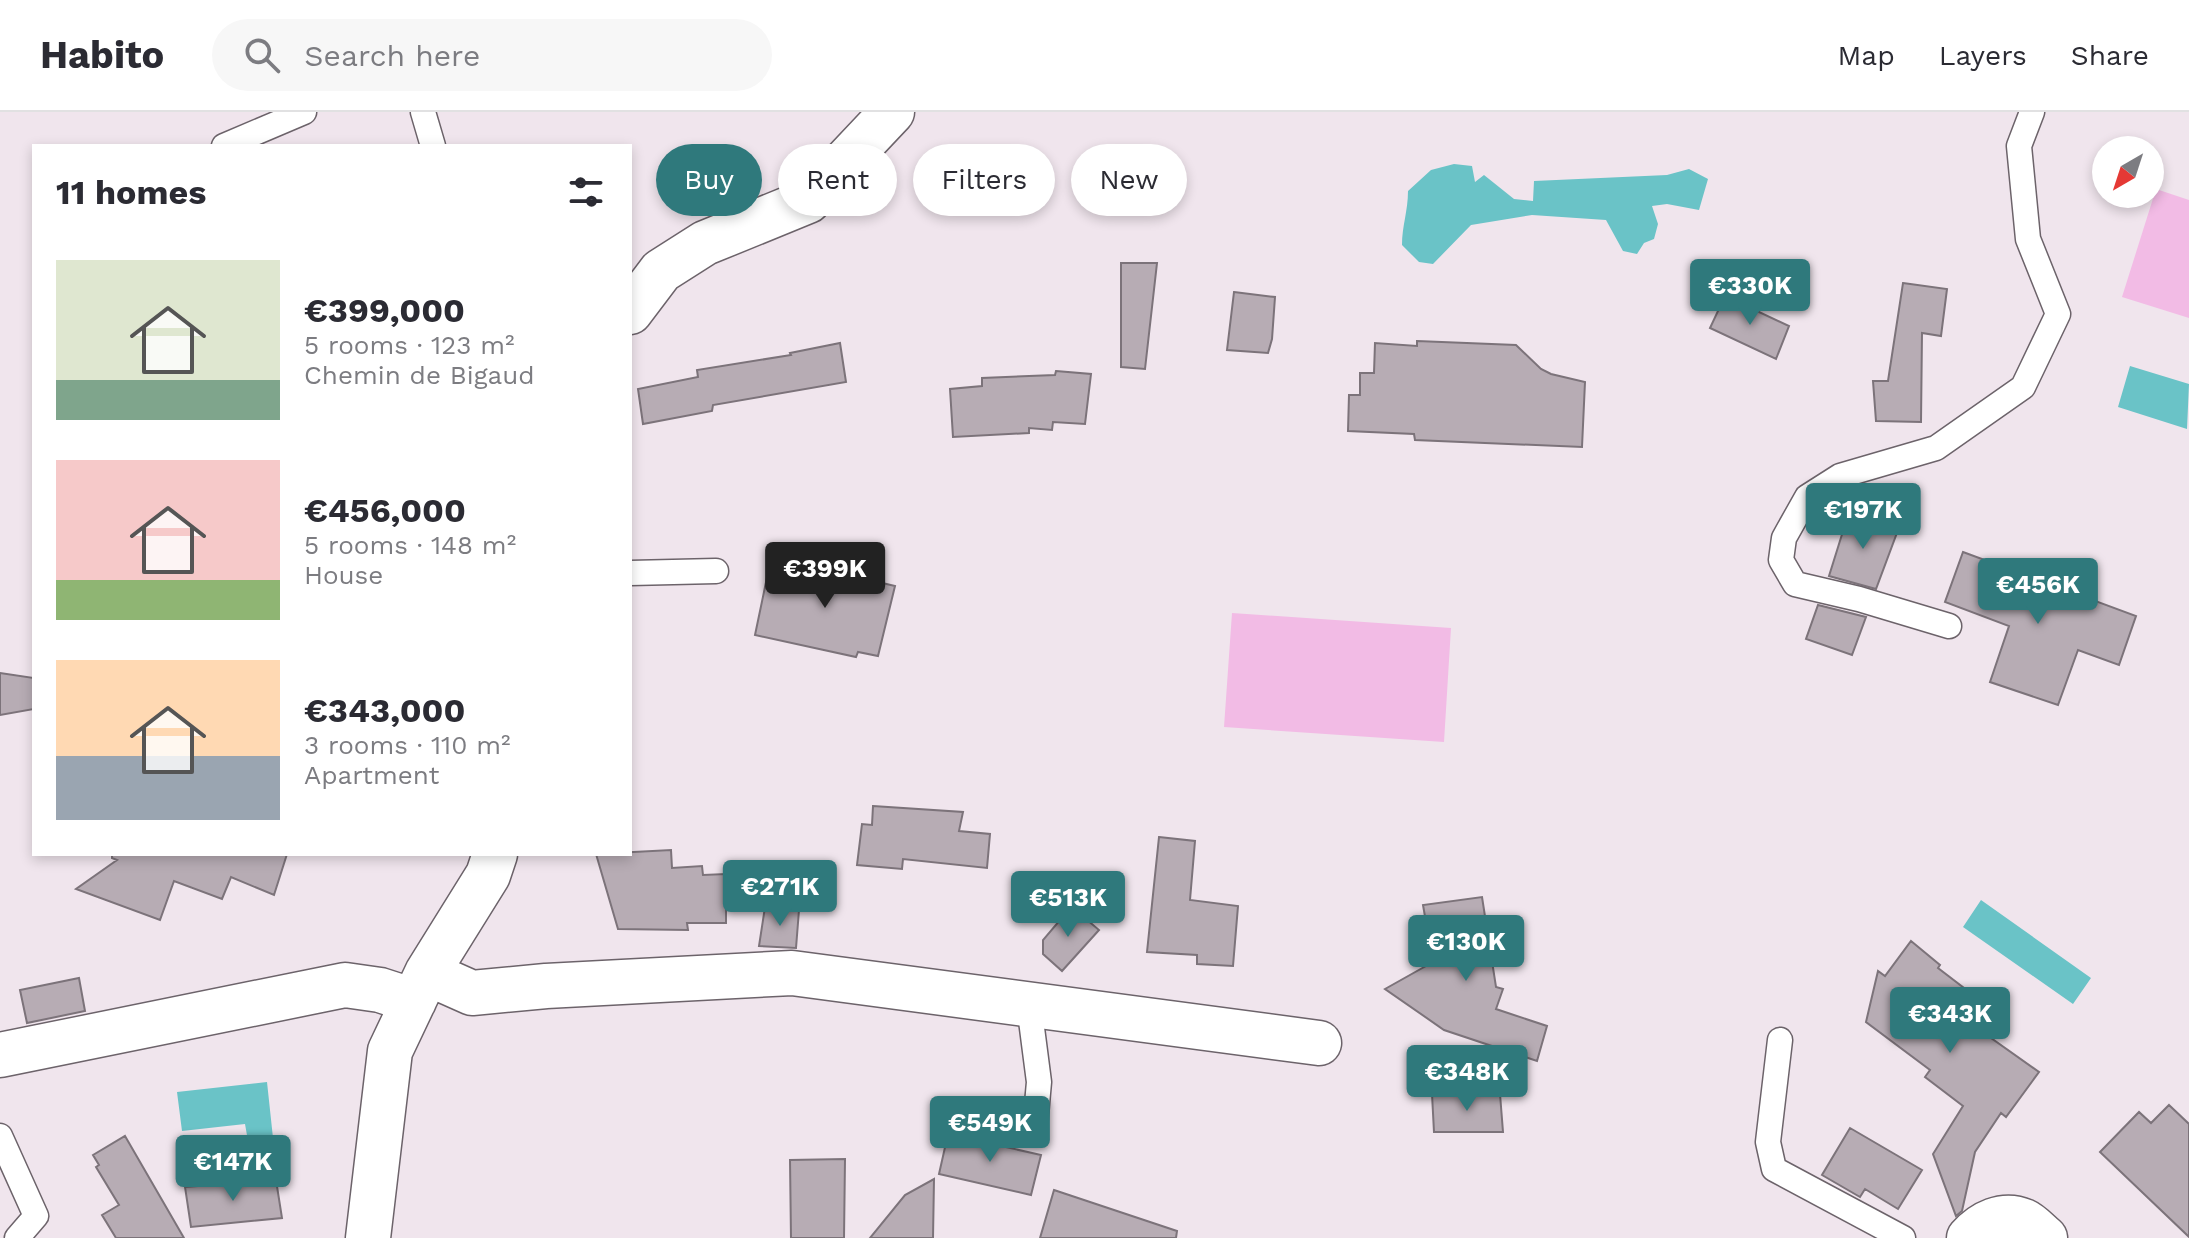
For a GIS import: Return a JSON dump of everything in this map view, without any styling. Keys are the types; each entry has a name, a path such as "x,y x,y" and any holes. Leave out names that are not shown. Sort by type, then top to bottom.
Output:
{"street":[{"path":"632,309 661,271 694,250 808,201 892,112"},
{"path":"368,1238 390,1051 421,987 488,875 494,856"},
{"path":"0,1055 345,985 380,990 421,987 472,993 792,973 1319,1043"},
{"path":"1969,1238 1979,1226 2003,1217 2024,1221 2045,1238"}],"lane":[{"path":"229,144 304,112"},
{"path":"423,112 432,144"},
{"path":"1949,626 1795,584 1781,560 1784,538 1807,497 1840,476 1936,448 2023,387 2058,314 2028,239 2019,146 2032,112"},
{"path":"632,573 716,571"},
{"path":"1029,1005 1039,1082 1035,1126"},
{"path":"1780,1040 1768,1142 1774,1169 1903,1238"},
{"path":"0,1136 36,1216 17,1238"}],"shaded area":[{"path":"2164,192 2189,200 2189,318 2122,297 2150,208 2164,208"},
{"path":"1232,613 1451,628 1444,742 1224,727"}],"water":[{"path":"1454,164 1472,166 1475,182 1484,175 1514,199 1533,201 1534,181 1667,175 1689,169 1708,179 1699,210 1667,204 1652,206 1658,224 1654,239 1644,243 1637,254 1623,251 1606,220 1532,215 1471,225 1433,264 1419,262 1402,245 1408,191 1431,170"},
{"path":"2130,366 2189,384 2187,429 2118,407"},
{"path":"1981,900 2091,978 2073,1004 1963,927"},
{"path":"267,1082 273,1138 248,1141 245,1124 182,1131 177,1092"}],"building":[{"path":"1121,263 1157,263 1145,369 1121,367"},
{"path":"1903,283 1947,289 1941,336 1922,333 1921,422 1876,421 1873,381 1888,381"},
{"path":"1234,292 1275,297 1268,353 1227,350"},
{"path":"1725,296 1789,326 1776,359 1710,328"},
{"path":"1417,341 1516,345 1541,369 1585,382 1582,447 1415,440 1414,434 1348,431 1349,395 1360,395 1360,373 1374,373 1375,343 1417,346"},
{"path":"840,343 846,382 713,405 712,411 643,424 638,389 698,377 697,370 791,355"},
{"path":"1056,371 1091,374 1085,424 1053,422 1052,430 1029,428 1029,433 953,437 950,389 982,386 982,378 1055,375"},
{"path":"1849,512 1898,530 1876,589 1829,576"},
{"path":"1963,552 2136,616 2119,665 2078,650 2058,705 1990,682 2009,626 1945,602"},
{"path":"770,563 814,572 815,567 895,586 878,656 858,652 856,657 755,635"},
{"path":"1818,605 1866,617 1852,655 1806,639"},
{"path":"0,673 32,678 32,709 0,715"},
{"path":"873,806 963,812 959,831 990,834 987,868 903,859 902,869 857,865 862,824 872,825"},
{"path":"1159,837 1195,841 1190,900 1238,906 1233,966 1197,964 1197,955 1147,952"},
{"path":"671,850 672,868 702,866 703,875 726,874 726,923 687,923 688,930 618,929 597,856 632,856 632,852"},
{"path":"286,856 274,895 231,877 222,899 174,881 160,920 76,889 117,860 112,858"},
{"path":"1482,897 1496,987 1503,989 1496,1009 1547,1026 1537,1061 1444,1030 1385,989 1433,962 1423,905"},
{"path":"765,907 799,910 796,948 759,946"},
{"path":"1066,913 1079,913 1099,930 1062,971 1043,954 1043,940"},
{"path":"1911,941 1940,965 1938,968 1998,1014 1984,1033 2039,1072 2006,1117 2001,1113 1975,1152 1962,1211 1956,1216 1933,1154 1963,1106 1925,1077 1930,1070 1866,1022 1878,971 1885,976"},
{"path":"79,978 85,1011 27,1023 20,990"},
{"path":"1432,1094 1500,1094 1503,1132 1434,1132"},
{"path":"2169,1105 2189,1124 2189,1237 2100,1152 2139,1112 2151,1123"},
{"path":"1850,1128 1922,1170 1898,1209 1865,1189 1860,1197 1822,1175"},
{"path":"948,1134 1041,1155 1031,1195 939,1174"},
{"path":"125,1136 184,1238 116,1238 102,1215 119,1205 96,1167 99,1165 93,1155"},
{"path":"845,1159 844,1238 791,1238 790,1160"},
{"path":"934,1179 933,1238 870,1238 905,1195"},
{"path":"276,1180 282,1218 191,1227 185,1187"},
{"path":"1054,1190 1177,1231 1176,1238 1040,1238"}]}
